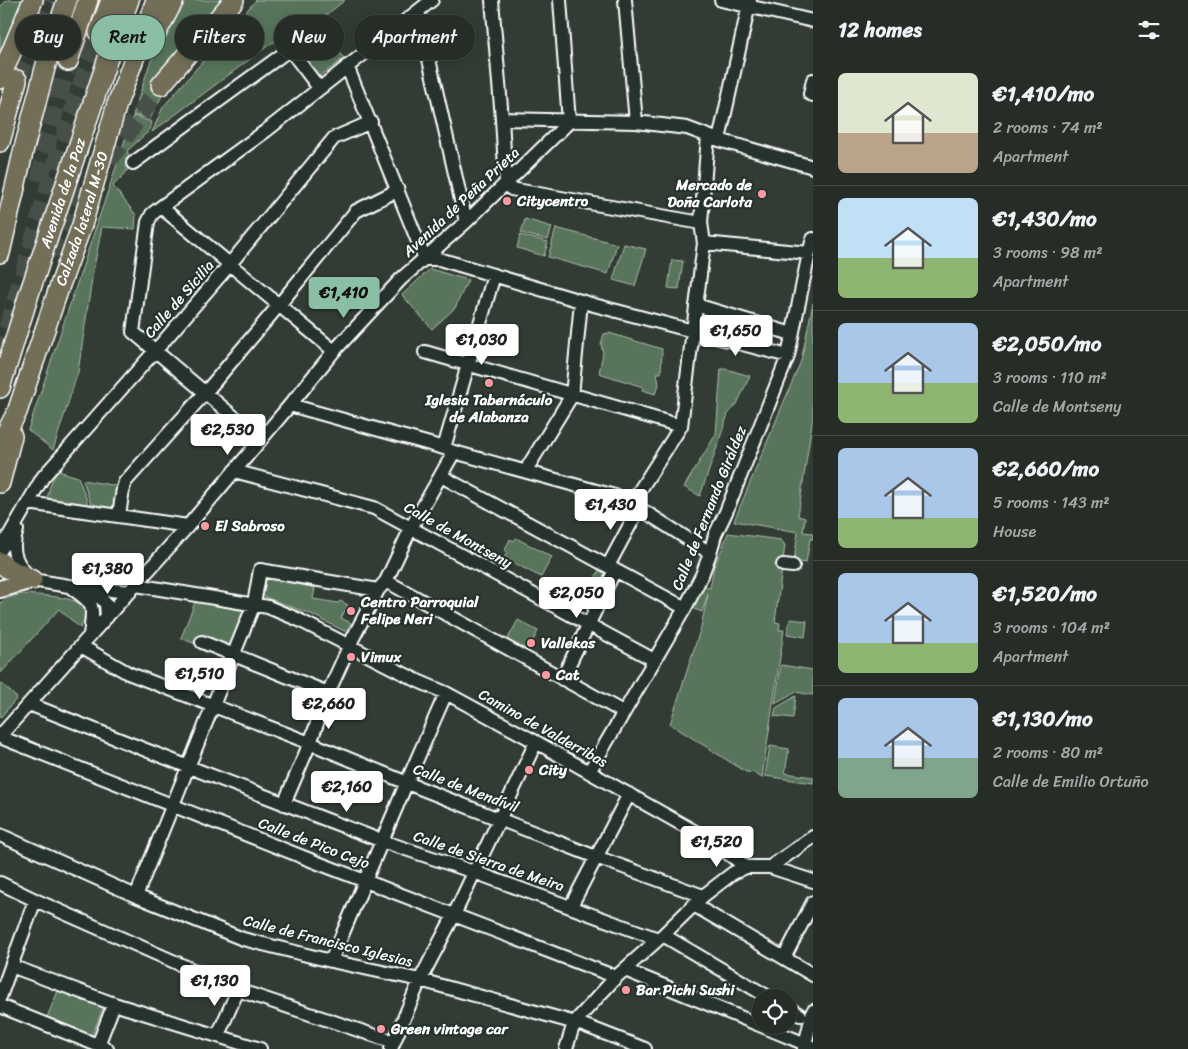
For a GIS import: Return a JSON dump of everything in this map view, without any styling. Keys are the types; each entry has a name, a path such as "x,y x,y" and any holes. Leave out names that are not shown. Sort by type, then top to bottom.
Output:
{"highway":[{"path":"0,142 9,79 33,0"},
{"path":"0,253 24,148 48,57 67,0"},
{"path":"68,61 88,0"},
{"path":"105,15 111,0"},
{"name":"Avenida de la Paz","path":"0,388 50,232 129,0"},
{"name":"Calzada lateral M-30","path":"6,440 82,225 117,104 156,0"},
{"path":"82,225 142,61 174,0"},
{"path":"161,85 234,0"},
{"path":"0,468 6,440"},
{"path":"0,483 6,440"},
{"path":"0,562 7,568 32,580"}],"main road":[{"path":"0,589 32,580"}],"street":[{"path":"260,439 133,332 148,222 152,214 261,134 432,0"},
{"path":"492,0 506,183 511,189 701,223"},
{"path":"560,0 569,122"},
{"path":"625,0 636,122"},
{"path":"720,0 749,3 813,21"},
{"path":"562,678 589,625 636,504 681,426 704,243 701,223 714,138 749,3"},
{"path":"418,10 466,222"},
{"path":"133,163 286,52 291,52 294,55 319,88"},
{"path":"347,66 425,259 439,259 581,302 788,356"},
{"path":"813,80 810,94 813,95"},
{"path":"502,119 636,122 688,128 714,138 813,167"},
{"name":"Calle de Sicilia","path":"0,551 43,477 155,352 334,138 371,122"},
{"name":"Avenida de Peña Prieta","path":"0,736 188,526 334,351 401,279 466,222 569,122"},
{"path":"119,516 123,489 126,482 205,393 356,211 398,190"},
{"path":"161,207 334,351"},
{"name":"Calle de Fernando Giráldez","path":"589,772 702,575 715,535 726,512 788,356 813,239"},
{"path":"704,243 809,253"},
{"path":"284,804 310,743 328,693 350,645 411,528 441,476 449,450 467,365 494,276"},
{"path":"527,472 529,465 572,395 581,302"},
{"path":"696,306 792,334"},
{"path":"425,352 681,426"},
{"path":"290,405 636,504 710,553"},
{"name":"Calle de Montseny","path":"234,472 374,508 654,660"},
{"path":"441,476 684,608"},
{"path":"25,507 119,516 188,526"},
{"name":"Calle de Sicilia","path":"25,507 13,544 14,553 19,564 32,580"},
{"path":"136,896 254,604 260,570 382,585 562,678 623,712"},
{"name":"Camino de Valderribas","path":"32,580 88,591 101,598 106,604 107,617"},
{"name":"Camino de Valderribas","path":"69,586 133,588 254,604 268,607 297,619 418,681 446,693 536,742 713,842 746,867"},
{"name":"Camino de Valderribas","path":"69,586 89,601 93,608 90,635"},
{"path":"202,642 328,693"},
{"name":"Calle de Mendívil","path":"81,646 128,673 310,743 699,900 784,958 813,975"},
{"path":"332,961 406,782 446,693"},
{"name":"Calle de Sierra de Meira","path":"28,704 189,768 382,841 661,937 754,989"},
{"name":"Calle de Pico Cejo","path":"0,736 173,806 454,915 620,973 807,1047"},
{"path":"0,883 238,990 392,1045 420,980 454,915 536,742"},
{"path":"571,906 629,794"},
{"name":"Calle de Francisco Iglesias","path":"0,834 136,896 243,939 420,980 583,1025 645,1049"},
{"path":"770,867 813,837"},
{"path":"566,1049 574,1023 620,973 699,900 733,872 746,867 770,867 813,881"},
{"path":"0,997 35,900"},
{"path":"784,958 813,902"},
{"path":"11,966 114,1004 260,1049"},
{"path":"218,1035 238,990"},
{"path":"0,1006 103,1047 114,1004"},
{"path":"807,1047 813,1011"}],"green space":[{"path":"7,0 26,0 19,15 15,15 15,25 0,59 0,7"},
{"path":"183,0 225,0 215,15 175,15 175,60 185,60 165,90 150,119 133,115 151,60 165,60 165,32 177,7"},
{"path":"256,0 345,0 326,15 274,15 274,42 264,49 264,15 243,15"},
{"path":"204,60 249,60 152,132 163,107"},
{"path":"302,60 343,60 317,78"},
{"path":"133,116 152,122 150,130 127,151 130,162 129,167 113,186 136,215 135,229 102,227 93,272 78,372 53,450 28,430"},
{"path":"525,219 552,227 548,240 521,233"},
{"path":"556,228 617,244 608,274 548,257"},
{"path":"520,235 548,242 544,256 517,248"},
{"path":"624,244 646,249 635,286 613,280"},
{"path":"672,260 683,261 679,289 668,288"},
{"path":"430,269 468,280 455,308 432,329 402,295"},
{"path":"813,303 813,416 798,516 805,518 803,532 813,533 813,539 810,539 806,563 794,561 798,532 734,521 801,361"},
{"path":"609,333 662,349 661,373 657,373 659,385 655,394 642,390 643,387 599,373 603,353 601,344 604,334"},
{"path":"721,369 750,376 737,404 728,414 700,496 684,487 716,434"},
{"path":"58,471 78,477 87,504 47,499 52,481"},
{"path":"83,480 117,486 113,508 91,505"},
{"path":"728,533 781,540 785,545 775,622 780,623 779,630 784,630 762,778 754,773 746,772 670,724 701,627 708,594 702,612 692,608 705,587 710,588 714,566"},
{"path":"516,538 552,557 541,577 504,558 510,539 514,541"},
{"path":"600,568 609,572 592,607 583,603"},
{"path":"265,577 315,588 313,599 338,603 340,601 348,605 341,618 351,623 346,632 311,614 262,596"},
{"path":"22,594 71,600 84,608 84,620 80,628 59,609 0,674 0,603 7,598"},
{"path":"195,602 246,611 231,648 200,646 181,638"},
{"path":"790,619 807,621 805,637 787,634"},
{"path":"518,620 538,631 527,653 506,642"},
{"path":"781,665 813,670 813,695 795,692 775,703"},
{"path":"0,682 17,698 0,718"},
{"path":"796,696 793,718 774,716 776,708"},
{"path":"770,746 789,749 785,773 813,777 813,783 765,776"},
{"path":"58,991 103,1008 92,1035 47,1017"}],"tunnel":[{"path":"17,80 50,0"},
{"path":"85,43 99,0"},
{"path":"0,356 53,174 91,57"},
{"path":"40,181 50,127 68,61"},
{"path":"47,254 69,216 161,85"}],"place":[{"name":"Mercado de Doña Carlota","path":"762,194"},
{"name":"Citycentro","path":"507,201"},
{"name":"Iglesia Tabernáculo de Alabanza","path":"489,383"},
{"name":"El Sabroso","path":"205,526"},
{"name":"Centro Parroquial Felipe Neri","path":"351,611"},
{"name":"Vallekas","path":"531,643"},
{"name":"Vimux","path":"351,657"},
{"name":"Cat","path":"546,675"},
{"name":"City","path":"529,770"},
{"name":"Bar Pichi Sushi","path":"626,990"},
{"name":"Green vintage car","path":"381,1029"}]}
